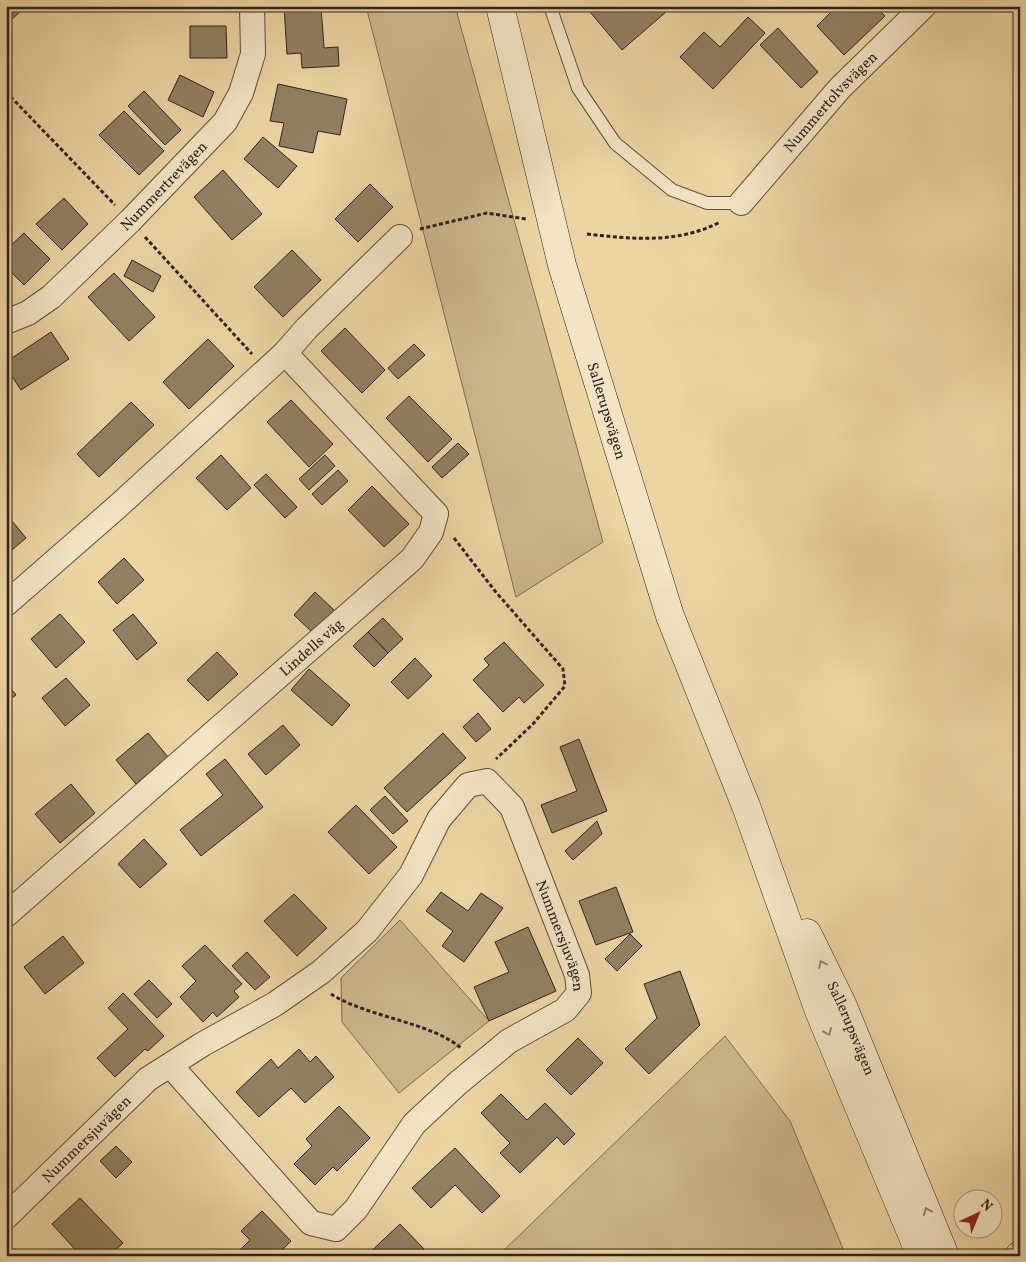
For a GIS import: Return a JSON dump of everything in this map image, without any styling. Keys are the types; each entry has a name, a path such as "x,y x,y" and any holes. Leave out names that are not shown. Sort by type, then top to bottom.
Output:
{"main road":[{"name":"Sallerupsvägen","path":"500,6 562,265 670,616 746,806 819,1011 921,1256"},
{"name":"Sallerupsvägen","path":"746,806 842,1004 945,1256"}],"street":[{"name":"Nummertrevägen","path":"6,322 28,313 51,297 130,221 224,122 241,93 253,54 252,6"},
{"name":"Nummertolvsvägen","path":"741,203 840,88 924,6"},
{"path":"6,604 117,507 265,369 285,353 307,328 400,237"},
{"path":"285,353 436,514"},
{"name":"Lindells väg","path":"6,915 412,559 431,532 436,514"},
{"name":"Nummersjuvägen","path":"6,1217 148,1079 170,1065 203,1044 276,1004 309,980 367,930 411,875 439,819 468,785 487,781 512,807 577,976 579,994 565,1010 509,1042 480,1065 414,1124 356,1209 336,1229 311,1223 170,1065"}],"lane":[{"path":"550,6 578,88 615,143 672,190 707,203 741,203"}],"path":[{"path":"6,92 130,221 265,369"},
{"path":"586,234 653,239 676,237 703,231 727,218 741,203"},
{"path":"400,237 429,225 487,213 532,220"},
{"path":"436,514 495,591 563,669 565,686 533,724 494,762 487,781"},
{"path":"309,980 345,1003 438,1035 458,1046 480,1065"}],"shaded area":[{"path":"366,6 455,6 603,542 516,597"},
{"path":"400,920 489,1021 399,1093 342,1022 341,978"},
{"path":"725,1036 790,1121 846,1256 498,1256"}],"building":[{"path":"6,6 26,6 6,25"},
{"path":"284,6 321,6 324,48 338,47 339,66 302,68 301,53 287,54"},
{"path":"585,6 673,6 622,50"},
{"path":"837,6 875,6 885,16 844,55 817,26"},
{"path":"748,17 765,33 713,89 680,57 704,32 720,47"},
{"path":"190,26 226,26 227,58 190,58"},
{"path":"778,28 818,72 801,88 760,45"},
{"path":"180,75 214,92 203,117 168,100"},
{"path":"278,84 347,99 340,135 318,131 313,153 279,146 284,123 270,121"},
{"path":"144,91 181,130 165,145 128,106"},
{"path":"124,111 164,151 139,175 99,135"},
{"path":"263,137 297,166 278,188 244,159"},
{"path":"223,170 262,214 232,240 194,197"},
{"path":"370,184 393,207 358,242 335,219"},
{"path":"64,198 88,224 62,250 36,224"},
{"path":"24,233 50,259 24,285 6,267 6,250"},
{"path":"292,250 321,280 283,317 254,287"},
{"path":"132,260 161,276 153,292 124,276"},
{"path":"114,273 155,317 129,341 88,297"},
{"path":"345,328 385,370 362,393 321,351"},
{"path":"51,332 69,359 21,390 6,367 6,362"},
{"path":"208,339 234,366 189,409 163,382"},
{"path":"414,344 425,355 398,379 388,368"},
{"path":"409,396 452,439 428,462 386,418"},
{"path":"291,400 333,444 309,467 267,422"},
{"path":"131,402 154,425 99,477 77,454"},
{"path":"458,443 469,454 442,478 432,467"},
{"path":"221,455 251,488 227,510 196,478"},
{"path":"325,455 335,466 309,490 299,479"},
{"path":"338,470 348,481 322,505 312,494"},
{"path":"266,474 297,507 285,518 254,485"},
{"path":"372,486 409,524 384,547 348,510"},
{"path":"8,516 26,538 6,555 6,518"},
{"path":"124,558 144,580 117,604 98,582"},
{"path":"315,592 335,611 313,633 294,615"},
{"path":"60,614 85,642 56,668 31,639"},
{"path":"133,614 157,643 137,660 113,630"},
{"path":"383,618 403,639 388,653 368,632"},
{"path":"368,632 388,653 374,667 353,646"},
{"path":"504,642 544,685 524,703 519,697 503,712 473,680 489,665 484,659"},
{"path":"217,652 238,674 208,701 187,680"},
{"path":"415,658 432,676 408,699 391,682"},
{"path":"309,669 350,705 332,726 291,690"},
{"path":"66,678 90,705 65,726 42,698"},
{"path":"6,682 16,695 6,702"},
{"path":"478,713 491,729 476,742 463,727"},
{"path":"283,725 300,745 266,775 248,754"},
{"path":"148,733 168,757 136,784 116,760"},
{"path":"443,733 466,758 407,812 384,788"},
{"path":"579,739 607,811 552,833 541,805 577,791 560,747"},
{"path":"225,759 263,807 201,856 180,830 223,795 206,774"},
{"path":"71,784 95,813 60,843 35,814"},
{"path":"385,796 408,821 393,834 370,810"},
{"path":"356,805 397,847 369,874 328,832"},
{"path":"597,821 602,834 573,860 565,851"},
{"path":"144,839 167,864 140,888 118,864"},
{"path":"616,887 633,932 596,945 579,901"},
{"path":"441,892 468,911 481,893 503,908 464,962 442,946 453,931 426,911"},
{"path":"294,894 327,928 297,956 264,921"},
{"path":"528,927 556,991 489,1021 474,987 509,972 495,942"},
{"path":"630,934 642,946 617,971 605,959"},
{"path":"63,936 84,963 45,994 24,967"},
{"path":"205,945 242,984 234,991 239,997 217,1017 213,1012 203,1022 180,997 196,981 182,966"},
{"path":"247,952 270,977 255,990 232,966"},
{"path":"680,971 700,1025 649,1074 625,1049 657,1018 644,984"},
{"path":"149,980 172,1004 157,1018 134,994"},
{"path":"123,993 164,1036 148,1051 145,1049 115,1077 97,1058 128,1029 108,1008"},
{"path":"578,1038 603,1063 571,1095 546,1070"},
{"path":"299,1049 310,1062 316,1056 334,1077 305,1103 291,1088 259,1117 236,1092 271,1059 278,1068"},
{"path":"501,1094 527,1120 545,1103 575,1134 564,1145 557,1137 520,1173 500,1153 510,1143 481,1113"},
{"path":"339,1106 370,1138 337,1171 333,1167 315,1185 294,1164 312,1146 306,1139"},
{"path":"116,1146 132,1162 116,1178 100,1161"},
{"path":"455,1148 500,1196 482,1213 455,1185 431,1208 412,1188"},
{"path":"80,1198 123,1243 109,1256 81,1256 52,1224"},
{"path":"262,1211 291,1241 276,1256 243,1256 239,1251 250,1240 241,1231"},
{"path":"400,1224 424,1249 416,1256 366,1256"}]}
